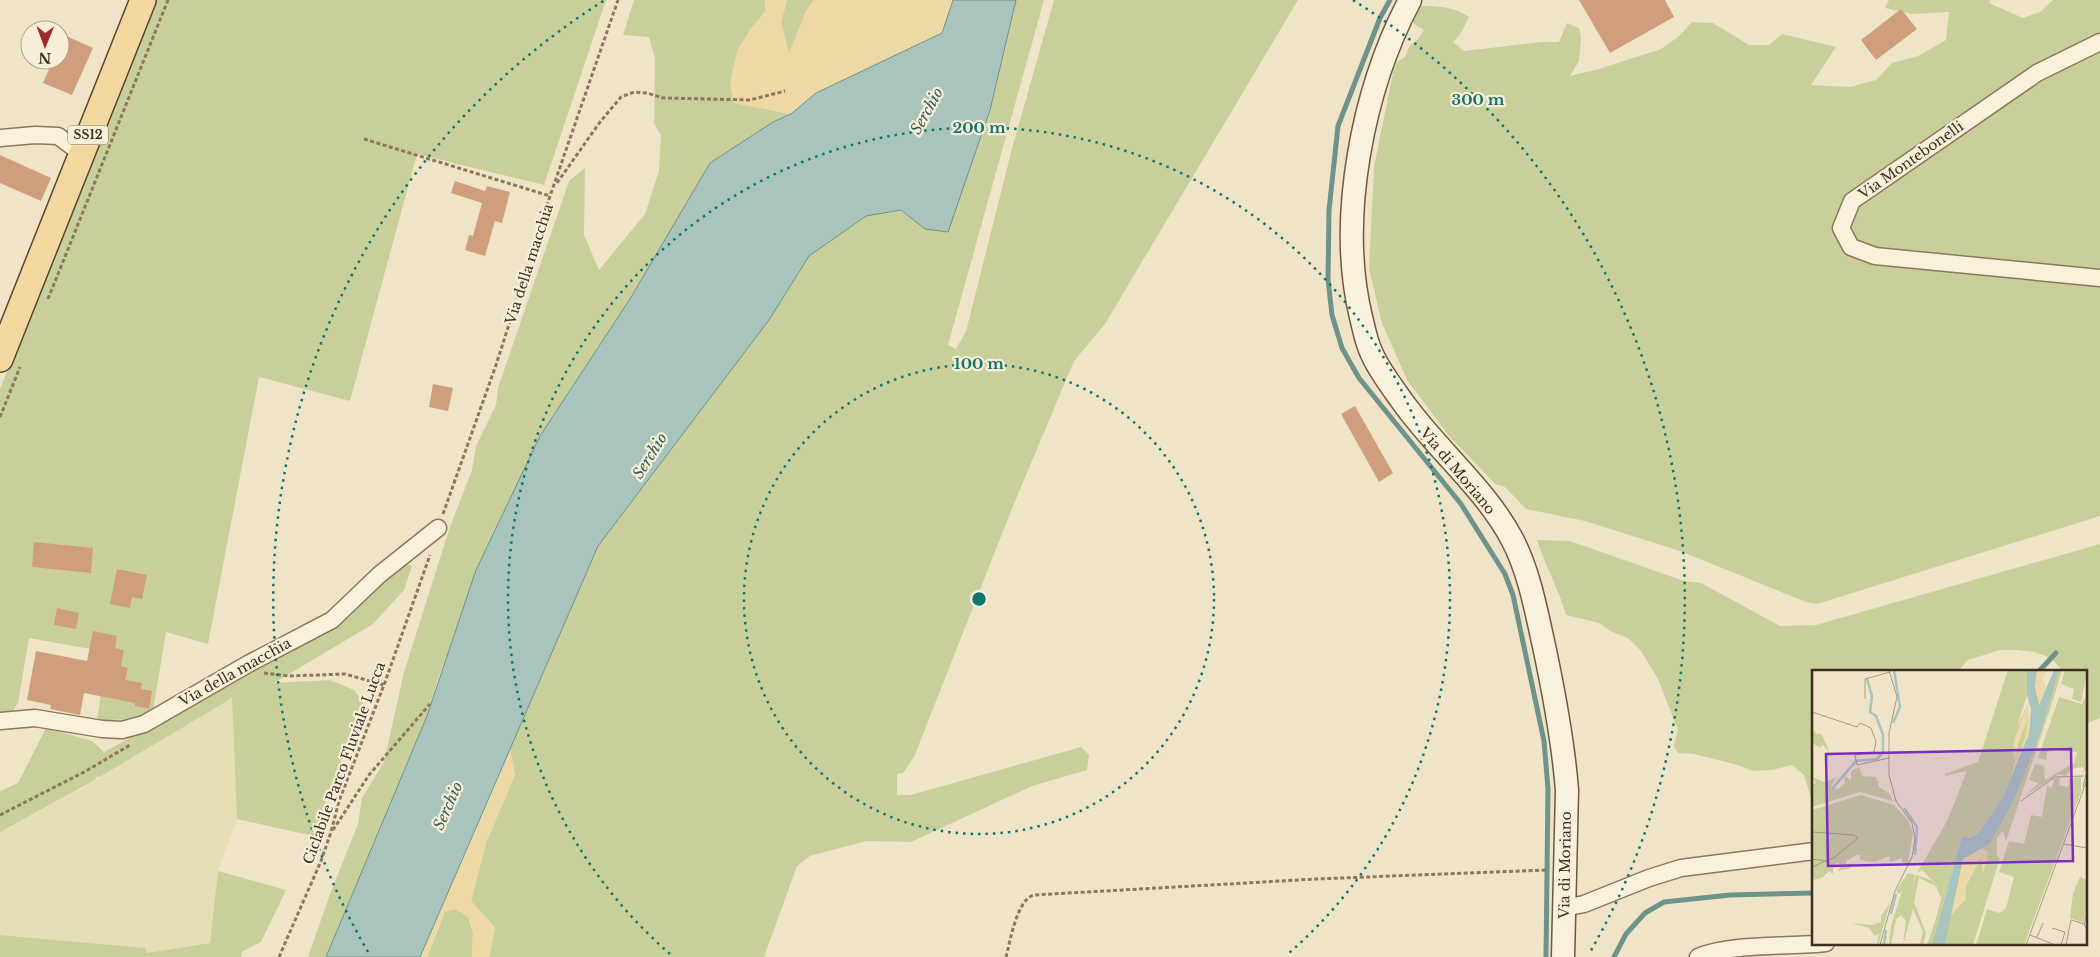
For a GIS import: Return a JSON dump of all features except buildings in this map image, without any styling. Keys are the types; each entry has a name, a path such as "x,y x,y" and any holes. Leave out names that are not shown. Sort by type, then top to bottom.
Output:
{"main road":[{"name":"SS12","path":"11,360 81,153 143,0"},
{"name":"Via di Moriano","path":"1410,0 1382,61 1357,166 1352,259 1355,294 1372,354 1421,428 1490,507 1511,538 1526,578 1536,610 1550,673 1567,790 1563,957"}],"street":[{"name":"Via Montebonelli","path":"2100,42 2037,73 1852,201 1841,228 1851,247 1875,256 2100,278"},
{"path":"0,138 35,135 58,136 81,153"},
{"name":"Via della macchia","path":"0,721 35,718 102,729 122,730 144,724 248,664 332,620 379,575 438,528"},
{"path":"1564,908 1584,904 1649,878 1681,868 1812,851"},
{"path":"1698,957 1712,952 1728,950 1812,944"}],"path":[{"path":"44,307 168,0"},
{"name":"Via della macchia","path":"433,545 499,356 550,196 618,0"},
{"path":"554,187 600,122 621,97 634,92 647,93 663,98 750,100 785,91"},
{"path":"364,138 550,196"},
{"path":"0,417 11,360"},
{"name":"Ciclabile Parco Fluviale Lucca","path":"279,957 321,861 339,801 384,685 433,545"},
{"path":"263,673 289,676 345,674 384,685"},
{"path":"331,832 369,775 430,704"},
{"path":"1006,957 1021,905 1029,896 1034,895 1326,878 1543,870"}],"shaded area":[{"path":"232,697 237,819 218,871 211,943 147,953 145,948 0,935 0,832 97,780"}],"green space":[{"path":"155,0 606,0 544,185 417,154 350,401 259,377 208,644 166,632 153,711 138,718 97,721 107,652 29,638 18,703 11,714 0,715 0,389"},
{"path":"634,0 765,0 765,12 749,31 768,110 791,114 773,122 710,163 630,299 540,436 439,676 427,716 326,957 308,957 330,894 358,824 362,798 384,762 404,672 450,527 472,470 476,446 496,405 498,388 569,181 585,168 584,235 599,270 645,214 659,171 661,136 654,123 655,59 649,37 623,35"},
{"path":"787,0 814,0 806,11 789,54 781,22"},
{"path":"1016,0 1044,0 948,345 956,349 966,331 1013,145 1054,0 1298,0 1105,324 1074,361 1011,511 914,757 903,773 897,774 897,795 911,795 1081,747 1089,755 1087,770 1032,786 911,842 866,841 810,856 797,866 764,957 489,957 495,928 471,901 486,843 515,775 510,749 598,546 769,320 809,256 866,216 901,210 925,229 990,110"},
{"path":"1889,0 1991,0 1989,3 2023,18 2040,12 2053,0 2100,0 2100,516 1817,604 1806,602 1680,551 1585,521 1526,509 1505,487 1495,484 1449,436 1407,380 1382,323 1369,269 1374,167 1393,73 1397,62 1405,57 1409,47 1424,30 1414,24 1409,15 1413,6 1449,8 1469,17 1460,35 1453,42 1464,51 1541,42 1559,42 1567,23 1579,28 1581,38 1579,61 1570,76 1599,69 1661,49 1678,37 1692,22 1713,23 1749,45 1769,45 1782,34 1836,47 1811,85 1850,87 1876,80 1892,63 1918,56 1946,40 1949,12 1912,14 1885,8"},
{"path":"1537,540 1570,541 1684,581 1701,583 1780,626 1816,625 2100,544 2100,718 2088,723 2088,670 2062,670 2051,658 2035,652 2000,650 1968,660 1959,670 1812,670 1812,801 1804,775 1792,765 1772,770 1753,771 1738,765 1694,754 1678,753 1674,746 1678,730 1658,679 1641,651 1628,638 1612,632 1599,623 1566,615"},
{"path":"404,563 412,566 404,590 373,624 274,683 330,680 354,690 363,702 313,836 237,819 232,698 100,777 97,776 95,780 0,832 0,791 18,783 46,728 92,741 104,752 349,617"},
{"path":"218,871 286,890 261,942 243,951 241,957 0,957 0,935 145,948 147,953 210,943"},
{"path":"456,909 468,917 473,932 472,957 427,957 445,911"}],"sand":[{"path":"765,0 787,0 781,22 789,53 806,11 814,0 953,0 942,33 816,93 791,114 733,103 730,83 737,51 749,31 765,12"},
{"path":"510,749 515,775 486,843 471,901 495,929 489,957 472,957 473,932 468,917 456,909 445,912 427,957 420,957"}],"water":[{"name":"Serchio","path":"953,0 1016,0 990,110 948,232 925,229 901,210 866,216 809,256 769,320 598,546 420,957 326,957 427,716 476,570 540,436 630,299 710,163 773,122 791,114 816,93 942,33"}],"waterway":[{"path":"1390,0 1380,18 1338,126 1329,210 1328,279 1332,315 1342,348 1359,378 1461,504 1505,574 1513,595 1544,741 1548,789 1546,957"},
{"path":"2040,670 2056,653"},
{"path":"1614,957 1626,934 1645,913 1664,902 1730,895 1812,893"}]}
